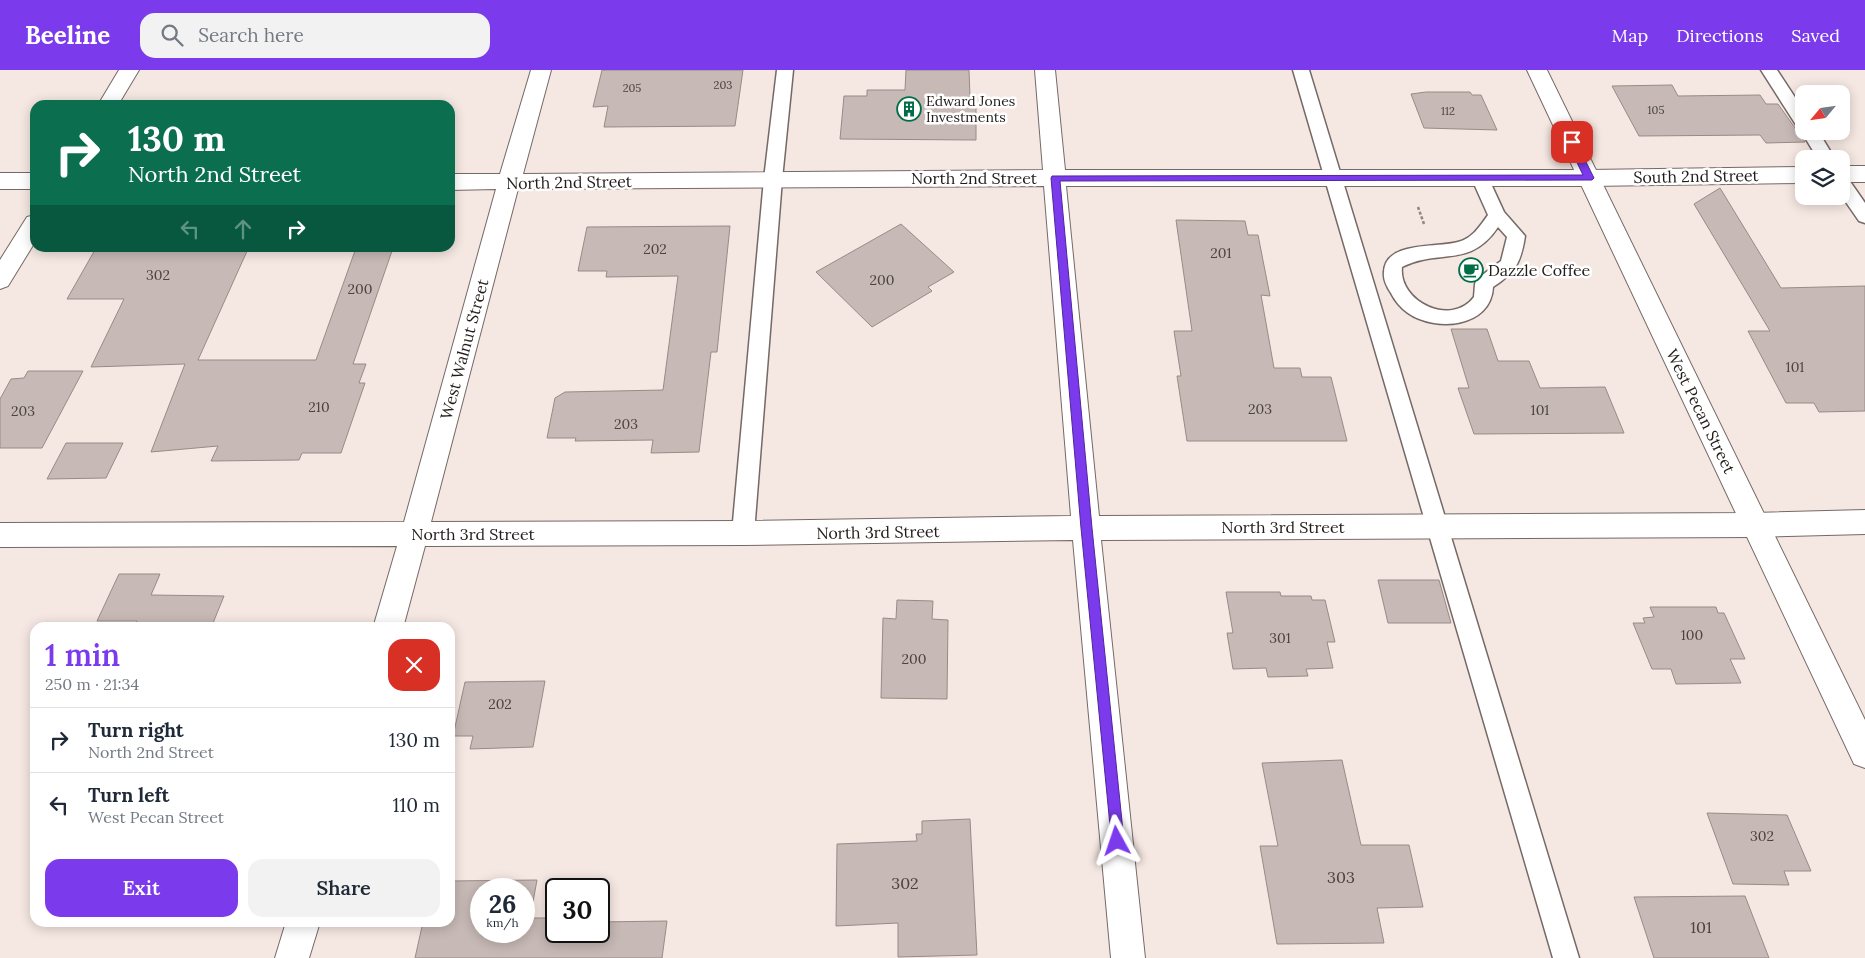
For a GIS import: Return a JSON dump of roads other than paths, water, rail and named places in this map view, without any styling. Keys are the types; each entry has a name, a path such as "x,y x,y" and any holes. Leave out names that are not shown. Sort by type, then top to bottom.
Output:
{"street":[{"path":"111,100 129,70"},
{"name":"West Walnut Street","path":"390,622 415,534 508,182 541,70"},
{"path":"1045,70 1086,528 1128,958"},
{"name":"West Pecan Street","path":"1537,70 1865,753"},
{"path":"1850,174 1865,174"},
{"name":"South 2nd Street","path":"1589,178 1795,175"},
{"name":"North 2nd Street","path":"455,182 1333,177 1589,178"},
{"path":"0,181 30,181"},
{"path":"0,280 30,231"},
{"name":"North 3rd Street","path":"0,535 743,534 1086,528 1756,525 1865,522"},
{"path":"292,958 301,927"}],"lane":[{"path":"743,534 773,180 785,70"},
{"path":"1301,70 1566,958"},
{"path":"1768,70 1795,110"},
{"path":"1480,178 1497,215 1516,236 1512,262 1498,275 1484,284 1482,298 1474,310 1460,316 1438,317 1418,310 1402,297 1392,277 1394,263 1412,254 1463,248 1482,237 1497,215"},
{"path":"1850,194 1865,217"}],"place":[{"name":"Edward Jones Investments","path":"909,109"},
{"name":"Dazzle Coffee","path":"1471,270"}]}
